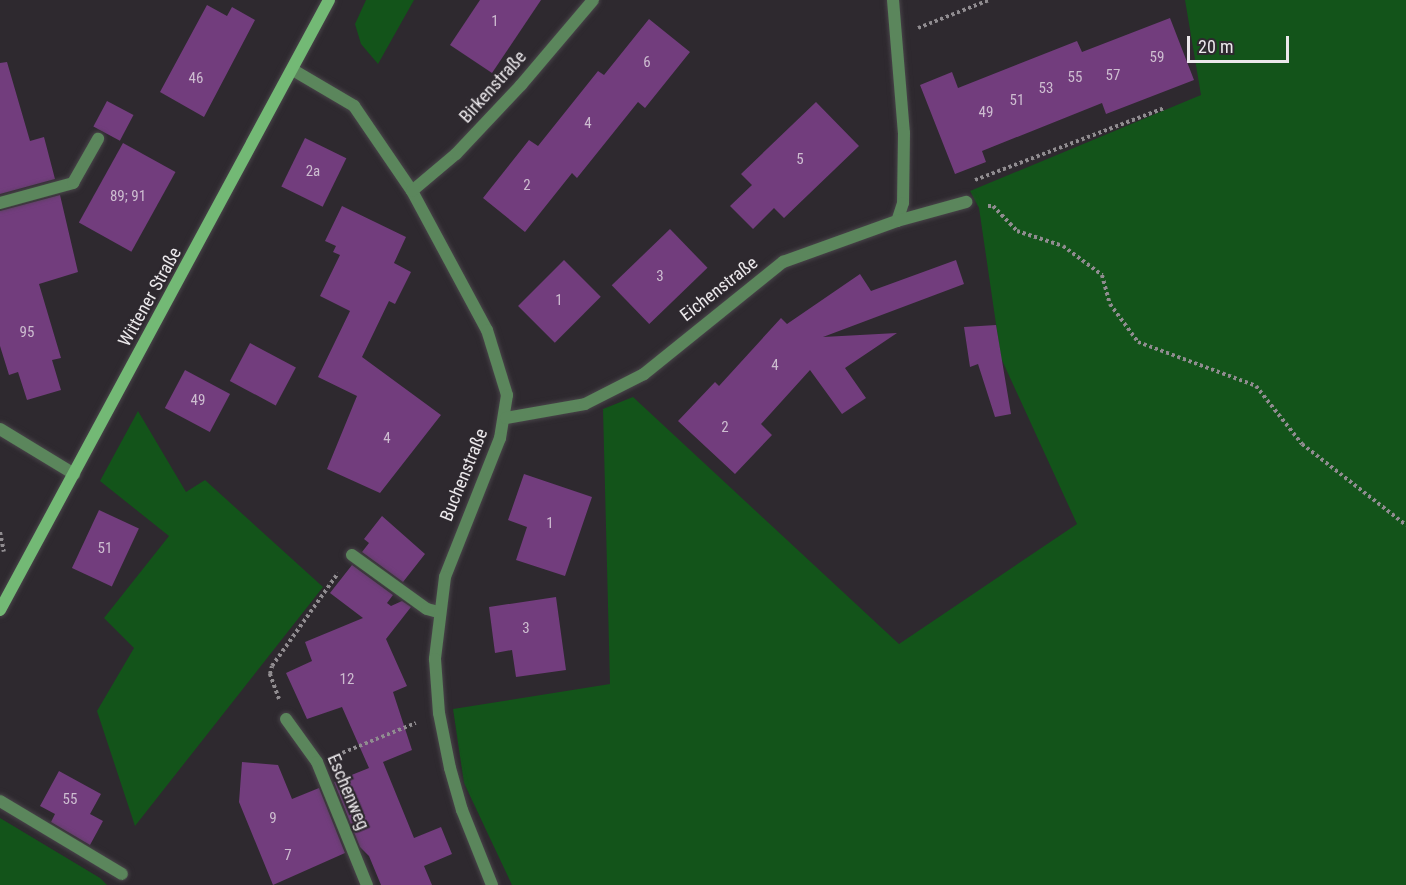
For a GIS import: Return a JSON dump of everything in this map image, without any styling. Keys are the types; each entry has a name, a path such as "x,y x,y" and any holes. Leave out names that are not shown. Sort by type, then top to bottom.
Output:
{"main road":[{"name":"Wittener Straße","path":"0,610 329,0"}],"street":[{"name":"Birkenstraße","path":"412,191 456,154 513,94 593,0"},
{"path":"893,0 904,134 903,203 897,221"},
{"name":"Buchenstraße","path":"293,70 354,106 412,191 487,330 507,395 506,418 445,577 438,612 435,659 439,713 462,810 492,885"},
{"path":"0,202 73,183 98,139"},
{"name":"Eichenstraße","path":"506,418 585,404 644,374 783,262 897,221 966,202"},
{"path":"0,429 74,474"},
{"path":"352,555 427,609 438,612"},
{"name":"Eschenweg","path":"286,719 317,762 367,885"},
{"path":"0,801 122,874"}],"path":[{"path":"895,37 989,0"},
{"path":"968,182 1165,108"},
{"path":"951,206 993,207 1017,231 1062,246 1076,255 1102,275 1110,304 1138,342 1256,386 1302,444 1406,525"},
{"path":"286,719 271,679 272,666 352,555"},
{"path":"317,762 420,722"}],"green space":[{"path":"366,0 414,0 378,64 361,44 355,24"},
{"path":"1185,0 1406,0 1406,885 512,885 464,783 453,709 610,684 603,409 633,397 899,644 1077,524 1001,358 979,208 970,191 1201,95"},
{"path":"138,411 186,492 205,480 323,587 135,826 97,711 134,648 104,618 169,536 100,481"},
{"path":"0,818 100,878 107,885 0,885"}],"building":[{"path":"480,0 541,0 492,73 450,45"},
{"path":"207,5 227,16 232,7 255,20 204,117 160,92"},
{"path":"1170,18 1194,80 1106,114 1102,103 982,151 986,162 955,174 920,85 952,72 958,88 1077,41 1082,52"},
{"path":"649,19 690,52 645,108 638,102 577,178 572,173 525,232 483,198 529,140 538,146 598,71 604,75"},
{"path":"7,62 30,141 44,137 55,179 0,194 0,63"},
{"path":"107,101 133,115 120,141 93,127"},
{"path":"816,102 859,146 784,218 774,208 753,229 730,206 752,185 741,174"},
{"path":"305,138 346,158 323,207 281,187"},
{"path":"123,143 175,172 131,252 79,223"},
{"path":"60,195 78,272 39,284 61,358 52,360 61,390 27,400 18,372 9,375 0,346 0,211"},
{"path":"342,206 406,237 394,263 411,272 395,304 389,301 362,357 441,415 380,493 327,469 357,396 318,377 350,311 320,296 340,255 333,252 336,246 325,241"},
{"path":"670,229 708,268 649,324 612,285"},
{"path":"564,260 601,297 555,343 518,306"},
{"path":"956,260 964,284 823,337 897,333 845,368 866,398 842,414 810,370 761,424 772,435 735,474 678,421 715,382 719,386 781,318 787,324 860,274 871,291"},
{"path":"996,325 1011,414 995,417 978,364 970,367 964,327"},
{"path":"250,343 296,367 276,405 230,381"},
{"path":"185,370 230,394 210,432 165,408"},
{"path":"524,474 592,497 565,576 516,560 527,527 508,520"},
{"path":"99,510 139,529 112,587 72,568"},
{"path":"382,516 425,554 403,582 362,552 369,543 364,539"},
{"path":"352,565 393,595 387,603 391,606 402,601 411,607 386,639 407,686 393,692 412,750 383,762 414,838 441,827 452,854 424,866 432,885 381,885 369,856 360,847 334,782 369,768 342,707 307,719 286,673 312,661 305,642 363,618 330,593"},
{"path":"556,597 566,670 516,677 512,650 495,653 489,607"},
{"path":"242,762 278,765 292,799 319,788 345,853 273,885 239,802"},
{"path":"59,771 101,794 90,814 103,821 90,845 51,822 55,814 40,806"}]}
